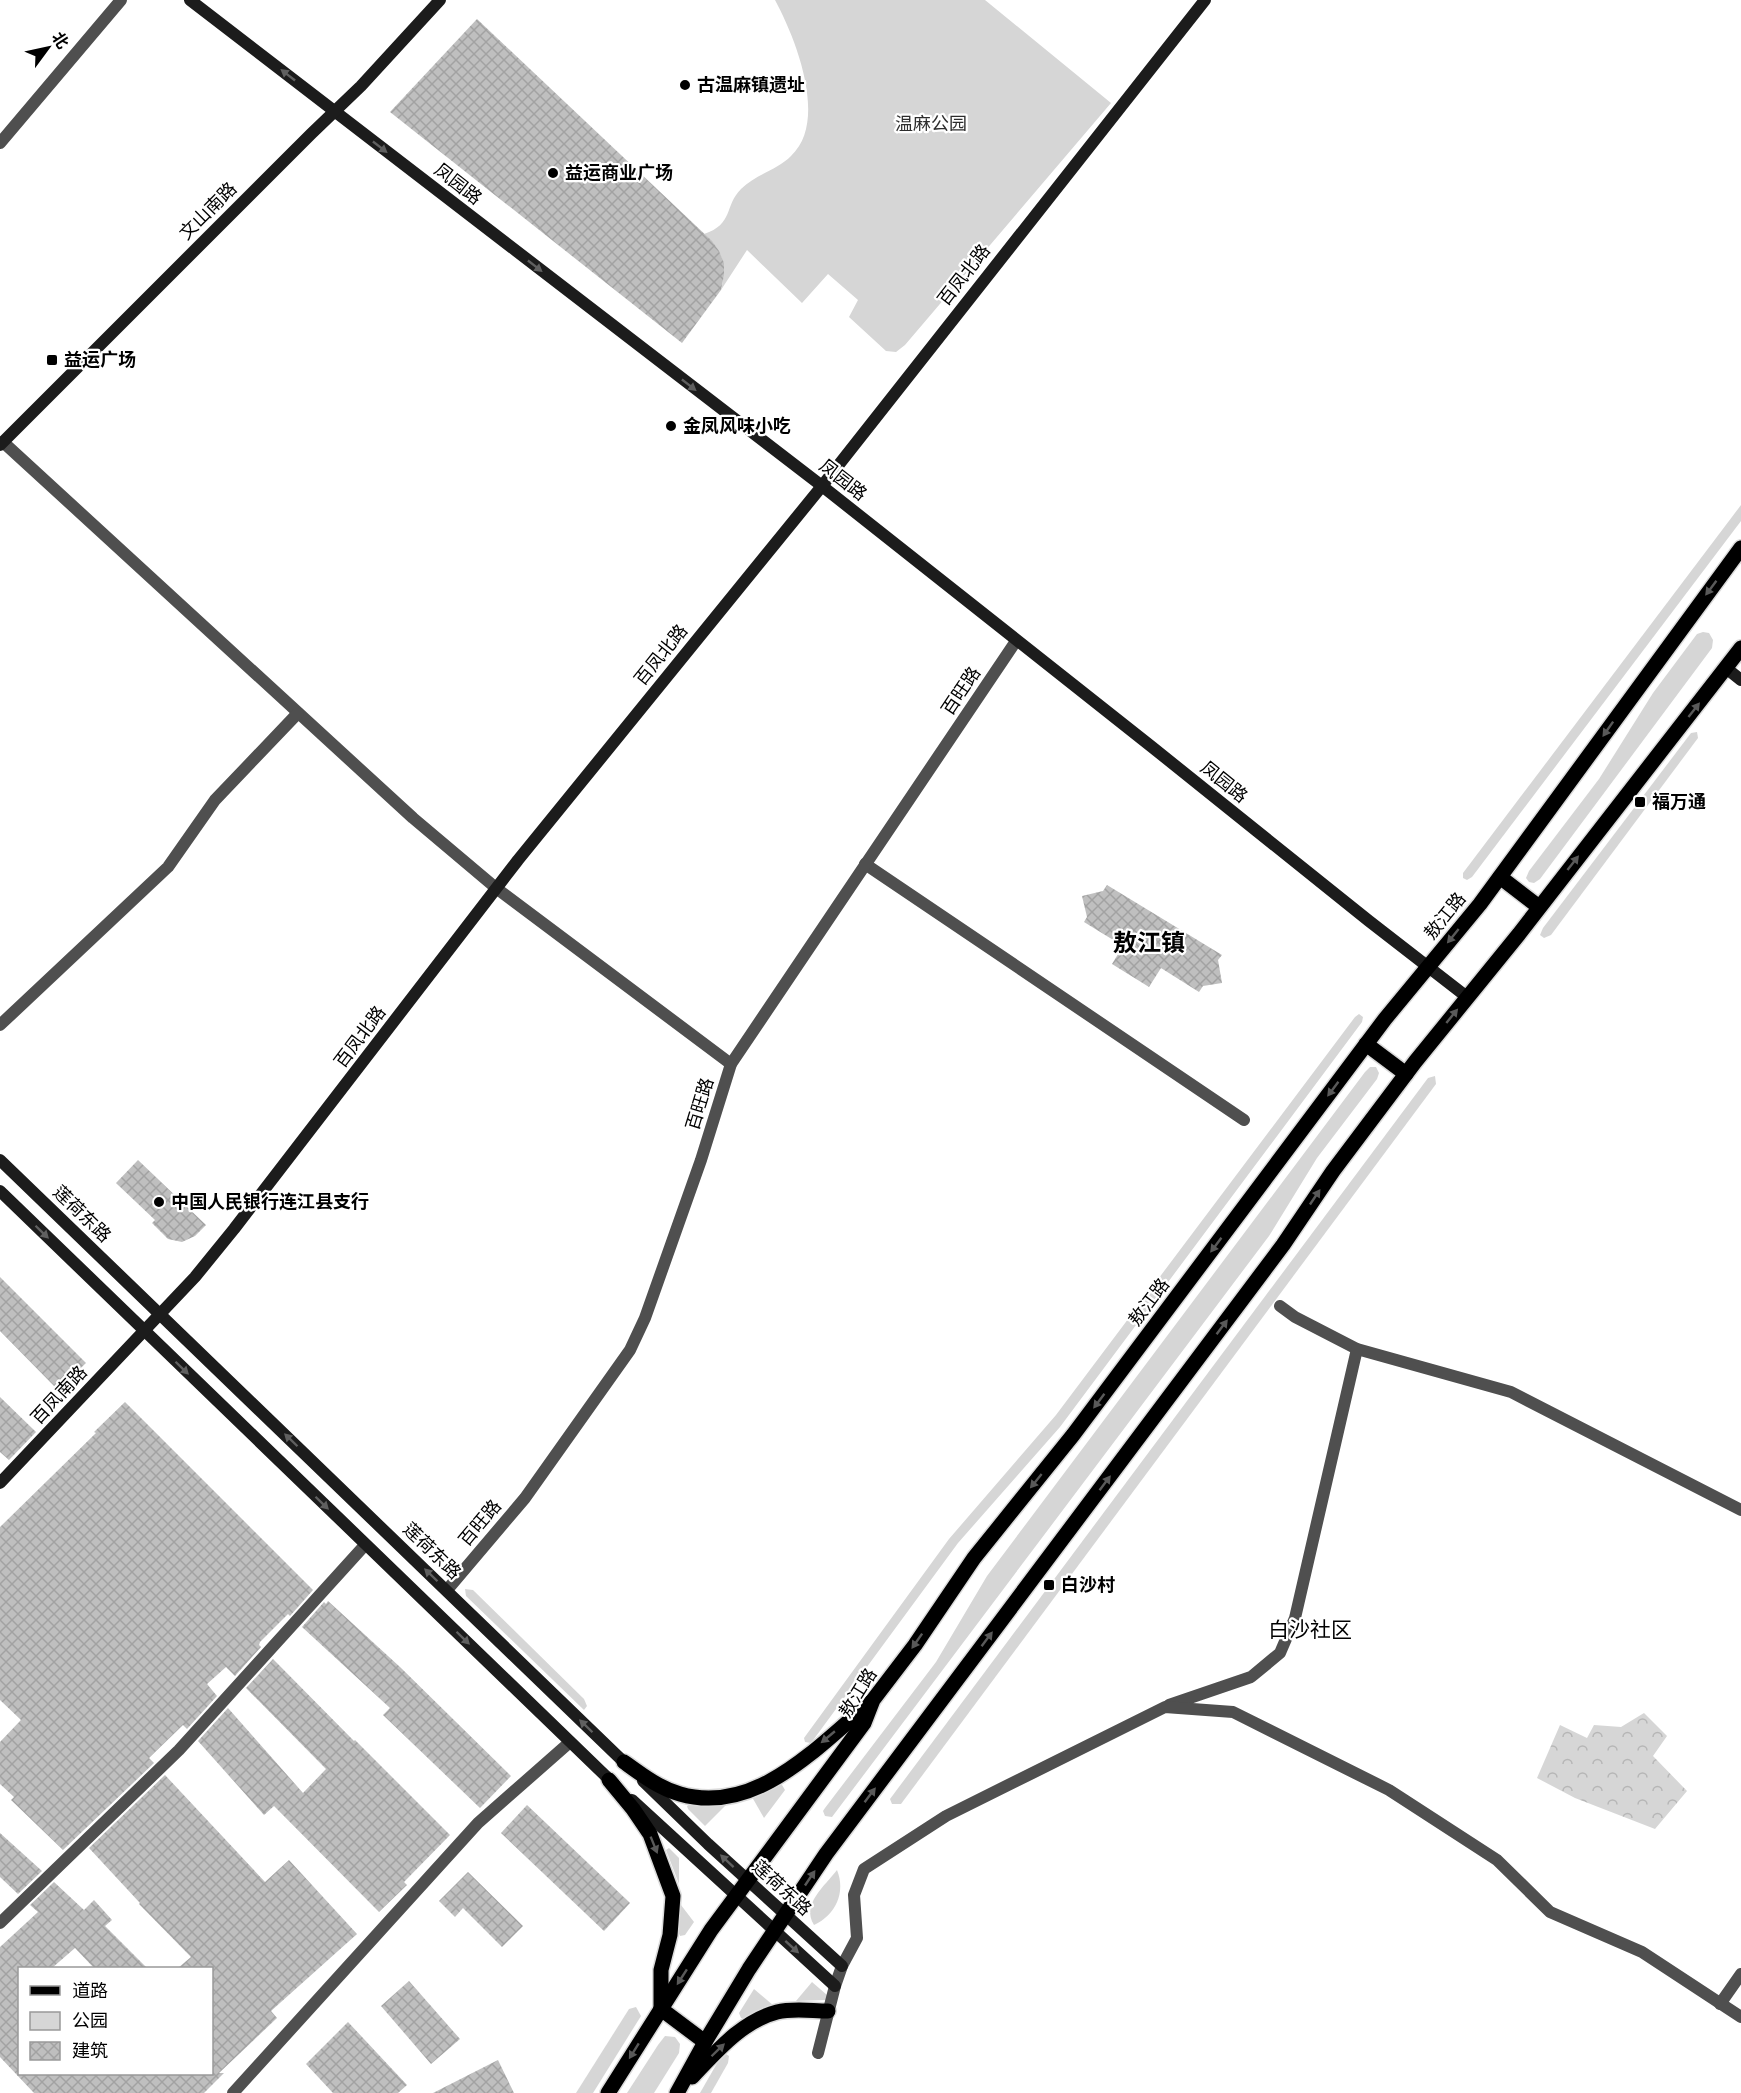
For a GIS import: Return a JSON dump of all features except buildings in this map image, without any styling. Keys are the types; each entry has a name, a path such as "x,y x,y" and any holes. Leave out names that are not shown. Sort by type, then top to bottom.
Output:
{"main road":[{"name":"敖江路","path":"608,2093 711,1930 864,1723 873,1700 974,1558 1073,1435 1366,1044 1500,877 1741,548"},
{"path":"677,2092 705,2042 774,1931 826,1854 1283,1245 1333,1171 1406,1074 1741,648"},
{"path":"1500,877 1539,907"},
{"path":"1366,1044 1406,1074"},
{"path":"624,1762 654,1783 681,1794 708,1798 736,1796 753,1791 784,1774 873,1700"},
{"path":"609,1780 650,1834 673,1896 670,1935 661,1970 660,2009 705,2042"},
{"path":"677,2092 722,2046 748,2025 776,2012 828,2011"}],"street":[{"path":"0,143 121,0"},
{"name":"凤园路","path":"190,0 822,486 1467,997"},
{"name":"文山南路","path":"1,444 361,86 440,0"},
{"name":"百凤北路","path":"144,1331 195,1277 258,1199 496,888 822,486 1204,0"},
{"path":"1,444 413,818 496,888 731,1064"},
{"name":"百旺路","path":"447,1590 525,1498 630,1350 645,1318 701,1160 731,1064 1017,641"},
{"path":"1726,668 1741,680"},
{"path":"0,1025 168,867 215,800 298,713"},
{"path":"865,864 1244,1120"},
{"name":"莲荷东路","path":"0,1160 748,1881 842,1966"},
{"name":"莲荷东路","path":"0,1191 609,1780 835,1986"},
{"path":"1280,1306 1295,1317 1357,1348 1511,1392 1741,1510"},
{"name":"百凤南路","path":"0,1483 144,1331"},
{"path":"818,2053 835,1986 842,1966 857,1938 854,1895 864,1869 946,1816 1165,1707 1251,1677 1280,1653 1295,1618 1357,1348"},
{"path":"0,1923 179,1750 365,1545"},
{"path":"1165,1707 1233,1712 1389,1790 1497,1860 1550,1912 1642,1952 1741,2017"},
{"path":"233,2093 478,1823 570,1742"},
{"path":"1720,2004 1741,1974"}],"green space":[{"name":"温麻公园","path":"775,0 985,0 1111,103 905,345 896,352 886,351 849,317 858,300 828,274 802,303 747,250 721,290 724,273 722,259 716,246 704,234 720,225 741,189 791,156 802,141 807,122 808,101 799,56"},
{"path":"1741,505 1741,521 1472,877 1467,880 1463,878 1463,873"},
{"path":"1709,633 1713,640 1712,648 1540,879 1534,883 1529,882 1526,878 1529,871 1599,779 1653,693 1697,634"},
{"path":"1697,732 1698,738 1551,935 1544,938 1540,935 1691,733"},
{"path":"1359,1014 1363,1017 1362,1022 1060,1427 958,1543 811,1743 805,1742 804,1738 949,1539 1056,1415"},
{"path":"1370,1067 1376,1067 1379,1073 1377,1079 1317,1158 1269,1236 832,1817 825,1816 823,1811 825,1808 936,1662 987,1576"},
{"path":"1435,1076 1436,1084 901,1804 892,1804 890,1799 1428,1078"},
{"path":"465,1589 473,1590 584,1699 587,1706 584,1710 466,1596"},
{"path":"1644,1713 1667,1736 1653,1756 1687,1791 1655,1829 1575,1798 1537,1778 1560,1725 1587,1738 1594,1725 1621,1727"},
{"path":"777,1785 782,1785 785,1790 764,1818 752,1797"},
{"path":"692,1803 728,1803 705,1826 688,1809 687,1806"},
{"path":"669,1848 679,1858 679,1884 666,1850"},
{"path":"837,1870 840,1886 837,1902 822,1921 814,1925 810,1910 812,1903"},
{"path":"681,1905 694,1922 685,1935 680,1936 678,1931"},
{"path":"812,1982 827,1995 826,2000 796,2001"},
{"path":"754,1989 774,2006 746,2019 741,2018 739,2013"},
{"path":"636,2007 641,2016 593,2093 576,2093 629,2009"},
{"path":"665,2036 675,2037 680,2044 679,2053 654,2093 627,2093 658,2045"},
{"path":"726,2054 729,2056 728,2063 711,2093 700,2093 720,2058"}],"place":[{"name":"古温麻镇遗址","path":"685,85"},
{"name":"益运商业广场","path":"553,173"},
{"name":"益运广场","path":"52,360"},
{"name":"金凤风味小吃","path":"671,426"},
{"name":"福万通","path":"1640,802"},
{"name":"中国人民银行连江县支行","path":"159,1202"},
{"name":"白沙村","path":"1049,1585"}],"district":[{"name":"敖江镇","path":"1149,943"},
{"name":"白沙社区","path":"1310,1630"}]}
